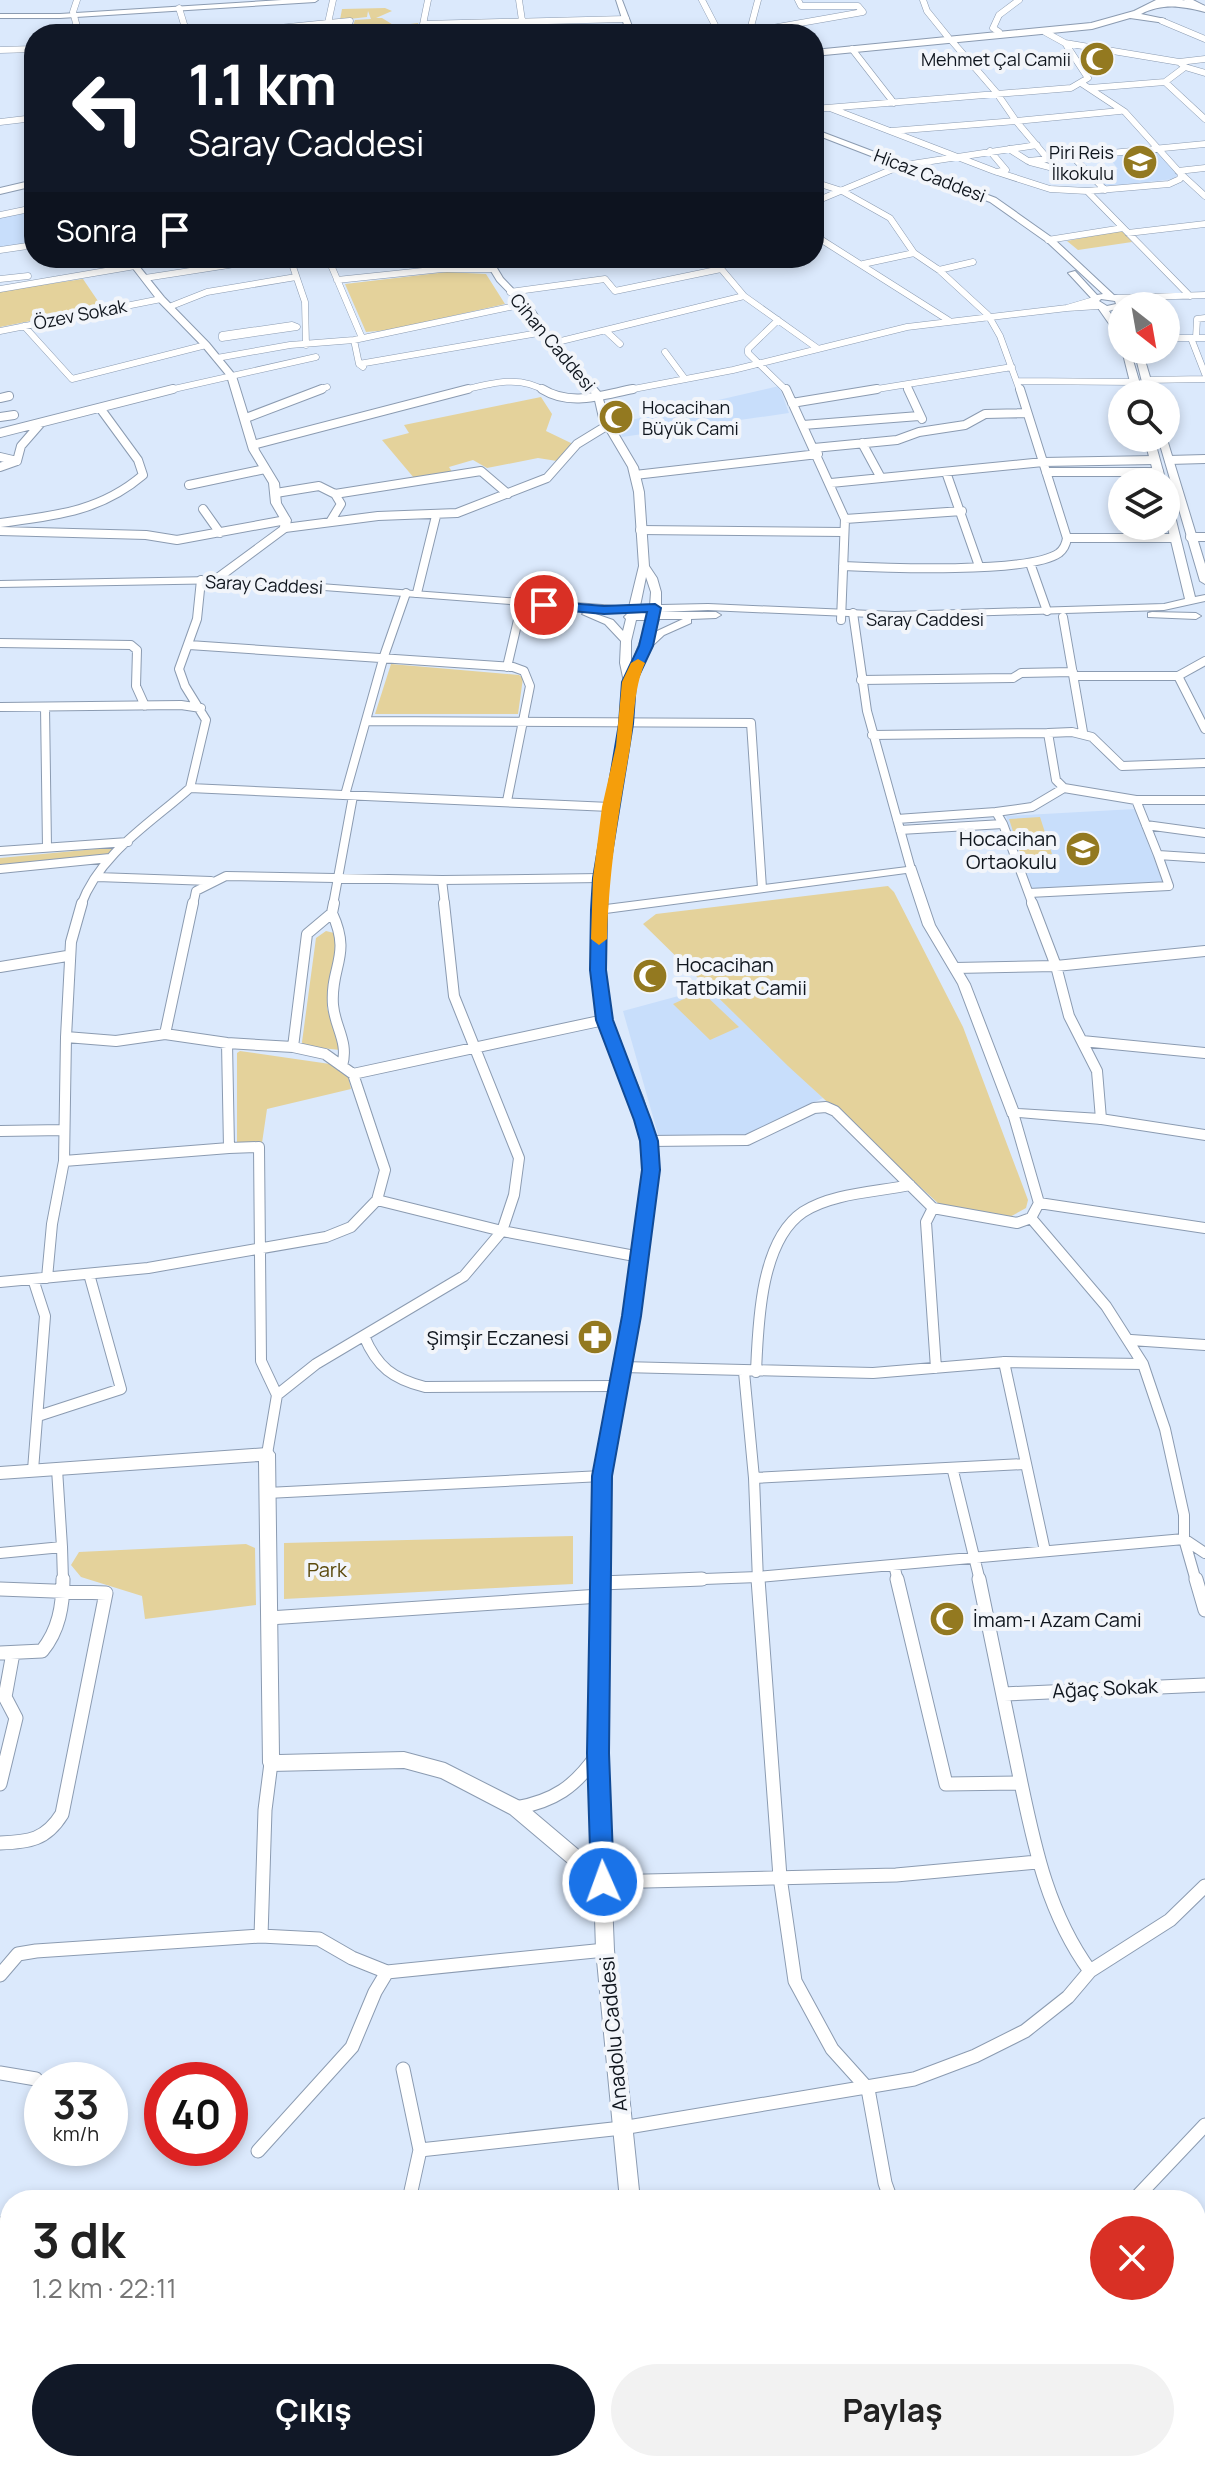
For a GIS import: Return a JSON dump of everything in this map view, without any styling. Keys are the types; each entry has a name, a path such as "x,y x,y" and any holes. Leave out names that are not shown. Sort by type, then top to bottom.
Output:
{"highway":[{"path":"824,50 1092,26 1130,15 1155,2"},
{"path":"1155,2 1162,21"},
{"path":"824,50 1085,22 1155,2 1182,3 1205,9"},
{"path":"1130,15 1162,21"},
{"path":"0,185 24,181"},
{"path":"0,191 24,183"}],"main road":[{"path":"1187,0 1205,9"}],"street":[{"path":"77,0 74,13 77,24"},
{"path":"74,13 254,0"},
{"path":"0,15 315,0"},
{"path":"328,23 333,0"},
{"path":"428,0 423,24 626,19"},
{"path":"519,0 522,24"},
{"path":"619,0 628,24"},
{"path":"628,0 636,24"},
{"path":"702,0 714,24"},
{"path":"751,24 758,0"},
{"path":"798,0 801,6 858,6 863,12 798,24"},
{"path":"923,0 927,11 995,95 1010,106 1016,121 1048,159"},
{"path":"999,32 993,28 994,22 1000,13 1019,0"},
{"path":"179,8 184,24"},
{"path":"320,24 350,21 349,24"},
{"path":"1162,21 1205,39"},
{"path":"1045,32 1065,43 1179,62 1205,59"},
{"path":"824,108 1071,88 1088,78 1065,43"},
{"path":"0,50 24,49"},
{"path":"852,49 894,103"},
{"path":"1179,62 1205,73"},
{"path":"1090,88 1165,82 1185,67"},
{"path":"1165,82 1205,119"},
{"path":"1081,83 1122,111 1205,196"},
{"path":"1193,107 1205,106"},
{"path":"830,108 953,156 1050,189 1087,191 1169,184 1180,179 1179,172"},
{"path":"888,132 1122,111"},
{"path":"0,122 24,119"},
{"name":"Hicaz Caddesi","path":"824,137 993,200 1048,240 1108,293"},
{"path":"1028,161 1205,144"},
{"path":"824,198 902,166 1037,145"},
{"path":"1009,149 1028,161 1061,170"},
{"path":"990,151 1006,170 997,172"},
{"path":"1073,157 1105,190"},
{"name":"Hicaz Caddesi","path":"902,166 993,206 1041,242 1108,318"},
{"path":"1179,172 1205,168"},
{"path":"824,185 842,191 890,218 914,253 939,270 988,315 1017,381 1067,538 1066,546 1057,555 1030,563 914,569 843,566"},
{"path":"1087,191 1190,296"},
{"path":"0,215 24,210"},
{"path":"1048,240 1201,224 1205,231"},
{"path":"824,241 948,320"},
{"path":"0,250 24,246"},
{"path":"863,264 914,253"},
{"path":"939,270 973,262"},
{"path":"0,289 104,268"},
{"path":"138,268 161,299 205,343 231,376 253,445 274,483 276,503 286,524"},
{"path":"145,278 210,268"},
{"path":"293,268 305,302 306,345"},
{"path":"332,268 358,339 362,367 544,332"},
{"path":"337,280 449,268"},
{"name":"Cihan Caddesi","path":"494,268 510,292 524,304 598,395 608,425 635,475 644,566 633,613"},
{"path":"510,292 605,279 615,291 721,269 744,296 817,348"},
{"path":"0,279 28,276"},
{"path":"169,307 207,292 296,277"},
{"path":"1180,296 1205,295"},
{"path":"553,343 744,296"},
{"name":"Özev Sokak","path":"0,331 161,299"},
{"path":"253,445 499,381 536,385 558,399 598,395 760,364 817,348 948,320 1108,302"},
{"path":"217,358 358,339 524,304"},
{"path":"1142,364 1146,380 1205,376 1194,338 1197,319 1205,318"},
{"path":"649,1141 747,1140 814,1108 826,1107 835,1111 933,1208 1017,1223 1031,1218 1039,1203 1013,1113 964,984 929,925 872,735 847,616 843,566 845,519 784,385 748,349 778,320"},
{"path":"24,326 72,379 222,338 306,326"},
{"path":"606,331 620,344"},
{"path":"1180,338 1205,338"},
{"path":"665,352 685,379"},
{"path":"0,433 316,357"},
{"path":"792,403 1012,367"},
{"path":"1017,381 1108,382"},
{"path":"906,385 928,429"},
{"path":"246,418 327,387"},
{"path":"0,398 9,396"},
{"path":"0,523 70,514 129,487 143,475 138,460 100,408"},
{"path":"635,475 897,440 928,429 975,424 985,414 1027,413"},
{"path":"0,420 14,415"},
{"path":"803,425 919,416"},
{"path":"0,420 13,430"},
{"path":"17,461 21,446 42,423"},
{"path":"0,531 146,535 159,542 286,524 457,513 556,472 569,452 582,440 608,425"},
{"path":"862,443 881,478"},
{"path":"1153,452 1157,468"},
{"path":"1167,452 1205,581"},
{"path":"0,457 17,461"},
{"path":"1169,460 1205,459"},
{"path":"831,483 1043,462 1155,460"},
{"path":"0,467 17,461"},
{"path":"189,485 265,469"},
{"path":"335,494 402,481 430,482 481,471 508,494"},
{"path":"946,472 979,566"},
{"path":"1046,472 1108,475"},
{"path":"276,493 319,486 335,494 341,504 330,522"},
{"path":"203,509 220,533"},
{"path":"845,519 962,511"},
{"path":"342,1066 347,1044 333,1006 344,952 343,937 332,913 340,877 349,796 384,656 412,593 436,516"},
{"path":"215,580 286,524"},
{"path":"640,530 843,532"},
{"path":"1190,537 1205,537"},
{"path":"1067,538 1108,538"},
{"path":"1176,540 1190,602 1189,611 1202,620"},
{"path":"1030,563 1047,611"},
{"name":"Cihan Caddesi","path":"644,566 654,582 654,613"},
{"path":"47,1278 52,1224 64,1161 67,956 79,905 110,858 190,788 206,720 185,686 179,669 197,619 201,580"},
{"name":"Saray Caddesi","path":"0,581 215,580 412,593 633,613"},
{"path":"654,582 674,598 711,611"},
{"name":"Saray Caddesi","path":"847,616 1164,607 1205,598"},
{"path":"507,667 522,603"},
{"name":"Saray Caddesi","path":"565,608 582,613 711,611 847,616 1164,615 1202,620"},
{"path":"646,646 669,628 711,611"},
{"path":"582,613 609,622 626,641"},
{"name":"Anadolu Caddesi","path":"629,2190 605,1950 598,1753 602,1476 640,1257 651,1170 649,1141 636,1098 604,1020 598,970 601,878 610,807 626,724 629,682 625,663 626,641 633,613"},
{"name":"Anadolu Caddesi","path":"629,682 646,646 654,613"},
{"path":"1063,617 1083,732"},
{"path":"0,643 131,645 137,650 134,672 137,696 145,706"},
{"path":"189,645 384,656 524,671 530,686 520,723 507,801"},
{"path":"861,680 1013,678 1021,673 1178,676 1205,661"},
{"path":"1178,676 1205,729"},
{"path":"0,707 201,708"},
{"path":"45,707 47,847"},
{"path":"366,721 751,723 762,888"},
{"path":"872,735 1083,732 1094,737 1113,761 1122,766 1205,763"},
{"path":"1048,733 1056,780 1064,788 1136,800 1205,800"},
{"path":"190,788 610,807"},
{"path":"897,819 1031,808 1045,803 1064,788"},
{"path":"1029,893 1169,886 1136,800"},
{"path":"996,812 1056,966 1069,1016 1097,1071 1101,1119"},
{"path":"900,830 1003,824"},
{"path":"1146,825 1205,833"},
{"path":"0,851 130,842"},
{"path":"1158,855 1205,858"},
{"path":"0,869 110,858"},
{"path":"599,910 911,869"},
{"path":"165,1034 196,891 211,881 226,876 442,880 601,878"},
{"path":"97,877 211,881"},
{"path":"277,1395 316,1364 464,1276 502,1231 514,1195 519,1158 454,996 442,880"},
{"path":"293,1047 307,934 332,913"},
{"path":"955,968 1056,966 1205,951"},
{"path":"0,967 67,956"},
{"path":"353,1074 604,1020"},
{"path":"0,1282 148,1268 326,1237 351,1227 377,1200 385,1170 353,1074 325,1054 293,1047 227,1043 165,1034 133,1041 94,1043 66,1037"},
{"path":"1082,1041 1205,1053"},
{"path":"227,1043 229,1148"},
{"path":"1013,1113 1101,1119 1205,1135"},
{"path":"0,1131 64,1130"},
{"path":"64,1161 259,1147 261,1361 277,1395 267,1454 271,1763 265,1810 261,1936"},
{"path":"887,2190 868,2089 832,2049 795,1981 780,1877 758,1577 750,1372 775,1246 789,1225 802,1213 822,1205 910,1185"},
{"path":"377,1200 502,1231 640,1257"},
{"path":"1039,1203 1205,1228"},
{"path":"933,1208 926,1222 936,1368"},
{"path":"1031,1218 1131,1340 1143,1364 1165,1429 1184,1515 1184,1539 1205,1610"},
{"path":"38,1416 121,1389 89,1274"},
{"path":"33,1279 45,1316 33,1470"},
{"path":"364,1336 374,1362 397,1381 425,1387 616,1386"},
{"path":"1131,1340 1205,1345"},
{"path":"622,1367 873,1373 1004,1362 1143,1364"},
{"path":"1004,1362 1045,1551"},
{"path":"0,1473 267,1454"},
{"path":"754,1478 834,1471 953,1471 1025,1464"},
{"path":"0,1784 16,1718 3,1697 6,1653 42,1651 52,1641 64,1593 57,1469"},
{"path":"953,1471 975,1558 1037,1862 1073,1950 1090,1971"},
{"path":"267,1493 602,1476"},
{"path":"269,1618 1184,1539 1205,1553"},
{"path":"0,1553 62,1547"},
{"path":"894,1565 946,1784 1021,1783"},
{"path":"0,1589 106,1593 62,1814 52,1833 32,1841 0,1843"},
{"name":"Ağaç Sokak","path":"1004,1694 1205,1685"},
{"path":"516,1808 551,1802 581,1779 598,1753"},
{"path":"271,1763 404,1760 445,1771 516,1808 603,1882 896,1875 1037,1862"},
{"path":"420,2150 622,2128 914,2079 975,2056 1013,2037 1068,1997 1090,1971 1170,1920 1205,1886"},
{"path":"0,1975 18,1954 36,1951 261,1936 319,1939 352,1958 387,1972 605,1950"},
{"path":"258,2151 352,2047 375,1992 387,1972"},
{"path":"403,2069 420,2150 411,2190"},
{"path":"0,2073 24,2077"},
{"path":"1143,2190 1205,2125"}],"shaded area":[{"name":"Piri Reis İlkokulu","path":"1158,151 1178,174 1174,179 1105,187 1090,172 1118,169 1107,155"},
{"path":"24,212 24,245 0,248 0,217"},
{"path":"779,386 789,413 622,437 618,423"},
{"name":"Hocacihan Ortaokulu","path":"1135,809 1163,883 1030,891 1006,816"},
{"path":"708,988 823,1098 741,1137 659,1138 623,1011"}],"green space":[{"path":"385,8 392,11 376,18 392,24 354,24 355,20 371,19 368,11 367,17 340,20 342,9"},
{"path":"1122,230 1132,242 1078,250 1067,241"},
{"path":"447,272 486,274 505,304 390,330 366,332 345,284"},
{"path":"83,279 102,307 0,327 0,291"},
{"path":"541,397 552,414 546,431 573,444 557,461 538,458 487,468 473,460 449,467 454,475 414,478 382,440 409,433 404,425"},
{"path":"391,664 519,675 523,678 518,714 375,714"},
{"path":"1040,817 1052,854 1021,856 1009,819"},
{"path":"117,847 110,854 0,865 0,858"},
{"path":"888,886 894,892 963,1027 1028,1200 1026,1208 1008,1218 940,1205 788,1066 643,924 656,914"},
{"path":"326,931 334,933 337,943 327,1008 340,1050 303,1046 302,1042 316,938"},
{"path":"701,991 739,1027 710,1040 673,1004"},
{"path":"237,1053 330,1064 348,1076 351,1089 267,1109 262,1143 237,1142"},
{"name":"Park","path":"573,1536 573,1584 284,1599 284,1543"},
{"path":"246,1544 255,1548 256,1605 145,1619 142,1596 81,1577 71,1565 79,1552"}],"slow traffic":[{"path":"599,939 601,878 610,807 623,746 629,682 638,663"}],"place":[{"name":"Mehmet Çal Camii","path":"1097,59"},
{"name":"Piri Reis İlkokulu","path":"1140,162"},
{"name":"Hocacihan Büyük Cami","path":"616,417"},
{"name":"Hocacihan Ortaokulu","path":"1083,849"},
{"name":"Hocacihan Tatbikat Camii","path":"650,976"},
{"name":"Şimşir Eczanesi","path":"595,1337"},
{"name":"İmam-ı Azam Cami","path":"947,1619"}],"route":[{"path":"544,605 604,610 655,608 646,646 629,682 623,746 610,807 599,910 598,970 604,1020 643,1120 649,1141 651,1170 631,1316 602,1476 598,1753 603,1882"}]}
